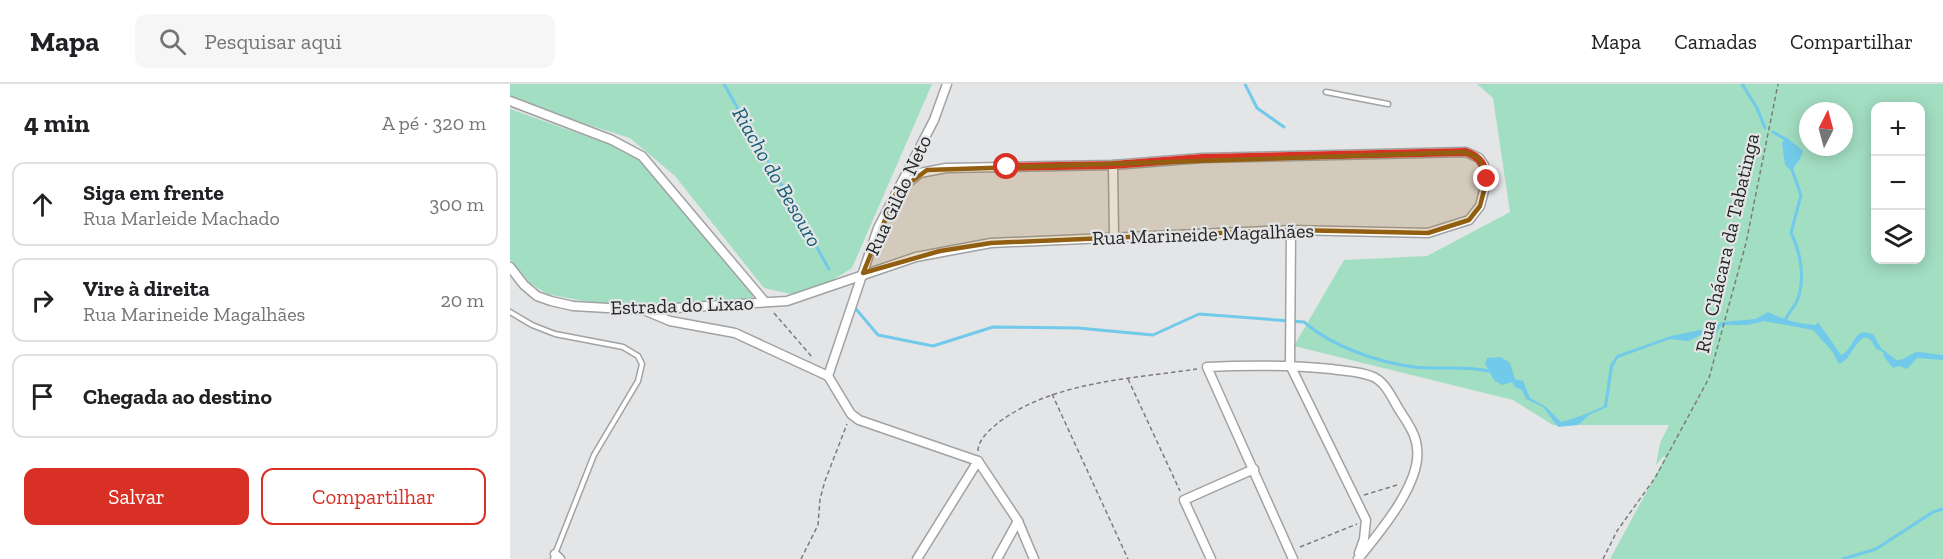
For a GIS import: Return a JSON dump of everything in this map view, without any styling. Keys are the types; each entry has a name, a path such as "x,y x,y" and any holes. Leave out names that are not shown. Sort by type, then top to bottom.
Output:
{"street":[{"name":"Rua Gildo Neto","path":"828,376 878,228 934,120 947,84"},
{"path":"510,101 612,140 642,156 765,302"},
{"name":"Rua Marineide Magalhães","path":"863,273 916,257 967,246 1291,230 1428,233 1452,228 1469,220 1480,206 1487,179 1484,165 1473,154 1466,152 1202,158 1113,165"},
{"path":"896,193 910,180 927,170 1113,165 1114,237"},
{"path":"1291,230 1290,365 1365,520 1364,539 1357,559"},
{"name":"Estrada do Lixao","path":"510,267 524,285 537,296 551,301 573,306 643,310 805,297 863,273"},
{"path":"643,310 670,321 735,333 828,376 851,414 859,420 978,461 1018,521 1034,559"},
{"path":"1292,555 1207,367 1290,365 1356,372 1378,379 1413,432 1418,456 1412,481 1390,516 1357,559"},
{"path":"917,559 978,461"},
{"path":"1211,559 1184,500 1254,469"},
{"path":"997,559 1018,521"}],"lane":[{"path":"1326,92 1388,104"},
{"path":"510,312 532,326 555,334 623,347 638,356 642,364 638,381 594,455 556,557"}],"path":[{"name":"Rua Chácara da Tabatinga","path":"1603,559 1617,531 1655,478 1708,378 1746,243 1778,84"},
{"path":"765,302 814,360"},
{"path":"978,461 978,446 991,429 1037,400 1052,394 1128,379 1207,367"},
{"path":"1128,379 1184,500"},
{"path":"1052,394 1128,559"},
{"path":"801,559 818,525 820,499 825,481 851,414"},
{"path":"1355,498 1412,481"},
{"path":"1292,555 1365,520"}],"highlighted area":[{"path":"1466,152 1479,158 1487,179 1480,206 1469,220 1428,233 1291,230 991,243 940,251 863,273 896,193 927,170"}],"green space":[{"path":"510,84 932,84 852,268 805,297 764,288 675,176 630,138 510,100"},
{"path":"1477,84 1943,84 1943,559 1610,559 1665,458 1664,456 1656,465 1660,443 1669,425 1553,425 1513,400 1294,346 1344,260 1427,256 1510,212 1493,98"},
{"path":"510,109 631,152 652,171 753,294 752,299 676,305 599,304 547,294 530,283 510,260"}],"water":[{"path":"1786,137 1799,148 1799,156 1801,156 1791,171 1785,165 1782,143"},
{"path":"1768,312 1798,323 1816,325 1818,322 1841,355 1862,332 1873,334 1881,348 1896,360 1918,352 1943,355 1943,360 1917,358 1907,369 1899,366 1893,368 1884,357 1883,352 1876,349 1871,340 1865,337 1839,364 1832,351 1813,330 1764,321 1748,325 1722,325 1716,333 1712,330 1688,341 1670,339 1618,358 1613,367 1607,407 1589,415 1578,425 1558,427 1543,407 1526,399 1522,390 1515,387 1512,382 1502,385 1494,380 1485,364 1487,358 1501,357 1510,363 1515,379 1523,381 1530,398 1546,407 1561,422 1604,406 1610,365 1617,355 1671,336 1709,328 1722,322 1756,319"}],"waterway":[{"name":"Riacho do Besouro","path":"724,84 829,269"},
{"path":"1245,84 1257,108 1284,127"},
{"path":"1742,84 1757,108 1765,128"},
{"path":"1773,132 1787,140"},
{"path":"1784,323 1796,303 1801,286 1800,258 1791,233 1801,195 1791,167"},
{"name":"Riacho do Besouro","path":"856,309 878,335 933,346 993,327 1078,328 1153,335 1199,314 1304,322 1342,346 1385,361 1414,367 1470,368 1488,371"},
{"path":"1843,559 1876,549 1933,512 1943,509"}],"route":[{"path":"1007,167 1113,165 1202,158 1466,152 1479,158 1484,165 1487,179"}]}
